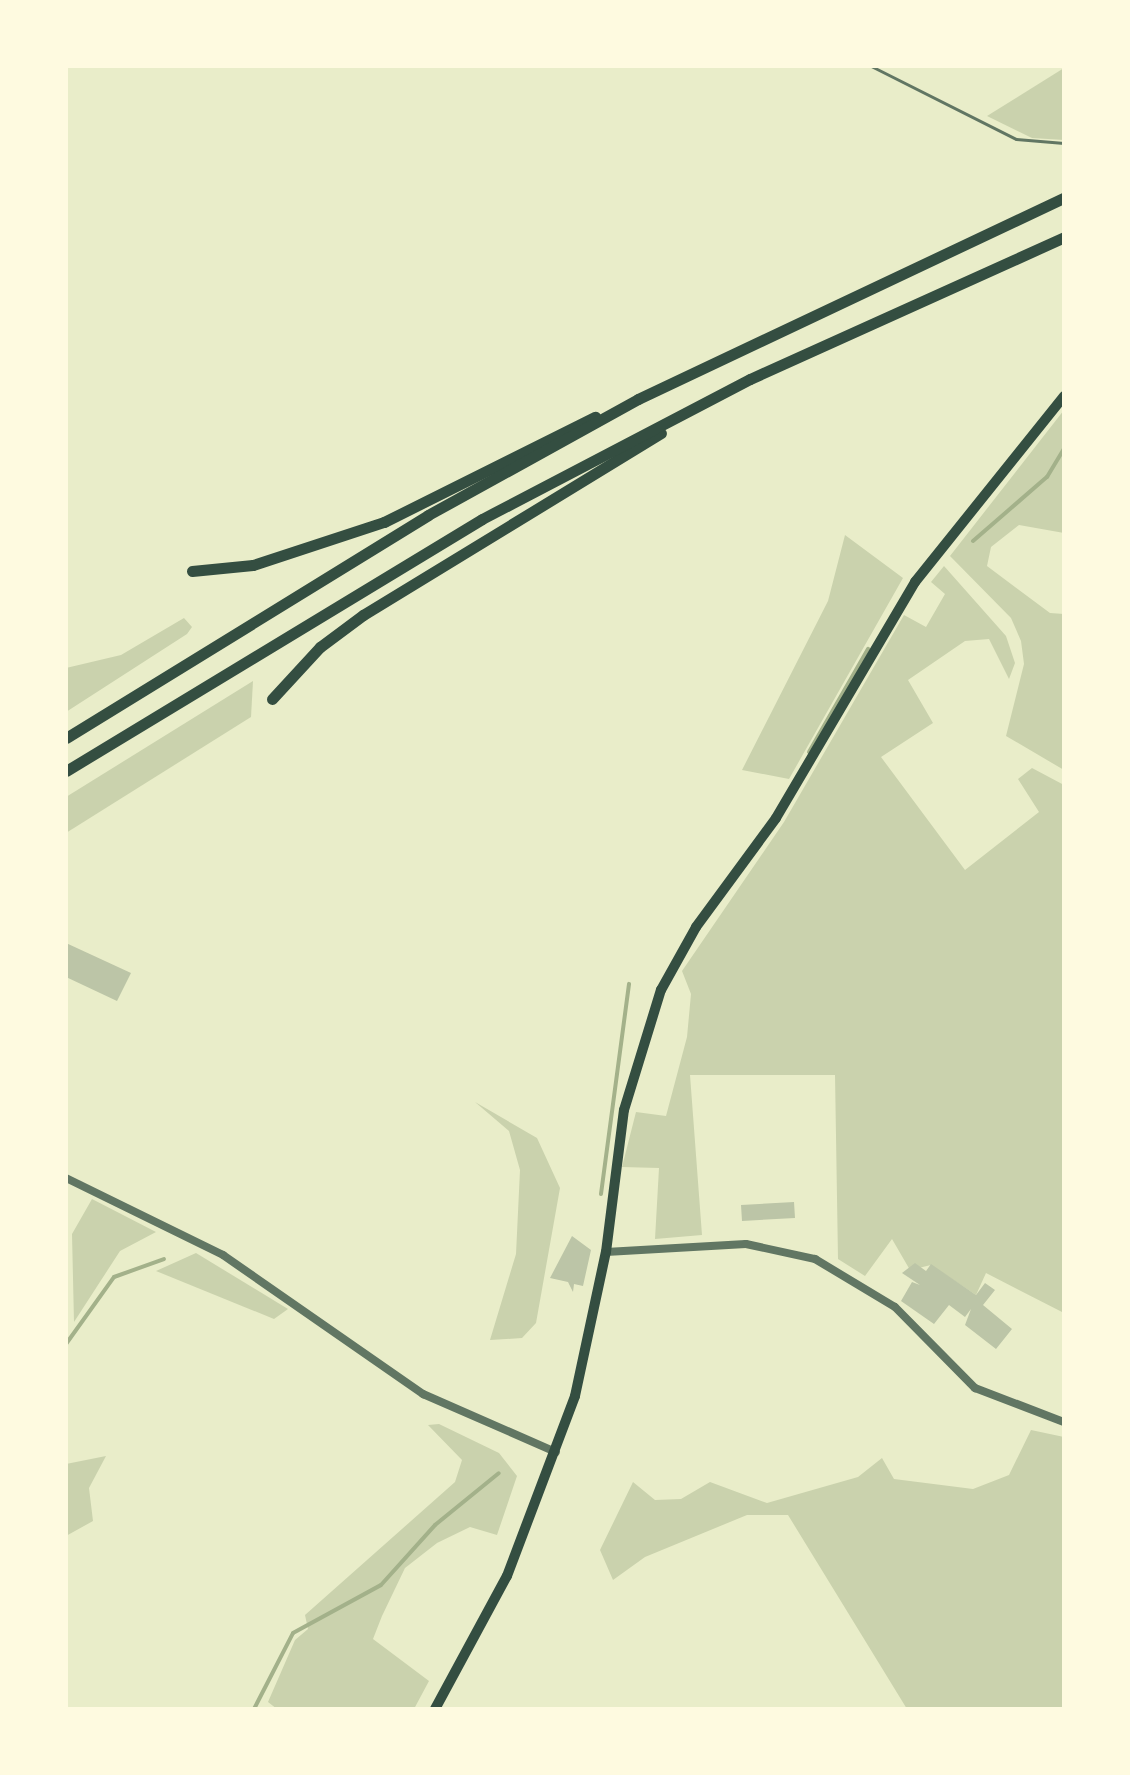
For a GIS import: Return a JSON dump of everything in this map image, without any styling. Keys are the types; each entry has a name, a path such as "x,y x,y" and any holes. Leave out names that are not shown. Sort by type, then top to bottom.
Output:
{"highway":[{"path":"66,738 428,515 638,399 987,230 1064,198"},
{"path":"66,771 482,519 750,379 1064,237"},
{"path":"272,699 320,647 363,615 750,379"},
{"path":"192,571 253,565 384,522 553,433 638,399"}],"main road":[{"path":"435,1709 507,1576 556,1452 606,1252 624,1110 642,1040 676,959 776,818 915,582 1064,396"}],"street":[{"path":"66,1178 223,1255 423,1394 556,1452"},
{"path":"606,1252 746,1244 815,1259 895,1307 975,1388 1008,1406 1064,1422"}],"lane":[{"path":"871,66 1016,139 1064,143"}],"green space":[{"path":"1064,68 1064,140 1032,138 987,116"},
{"path":"1064,410 1064,533 1019,525 991,547 987,566 1050,613 1064,614 1064,770 1006,736 1024,664 1021,641 1011,618 950,556"},
{"path":"845,535 903,578 789,779 742,770 828,601"},
{"path":"944,566 1006,636 1015,663 1009,679 989,639 965,641 908,680 933,723 881,757 965,870 1039,812 1018,779 1032,768 1064,785 1064,1313 986,1273 976,1295 931,1265 910,1270 892,1239 865,1276 838,1259 835,1075 690,1075 702,1235 655,1239 659,1168 622,1167 636,1112 666,1116 687,1037 691,994 682,971 784,822 904,615 926,627 945,594 931,582"},
{"path":"184,618 192,627 187,634 66,712 66,668 121,655"},
{"path":"253,681 251,717 66,833 66,797"},
{"path":"475,1102 537,1138 560,1188 536,1323 522,1338 490,1340 516,1254 520,1170 509,1131"},
{"path":"92,1199 156,1232 120,1251 74,1322 72,1234"},
{"path":"196,1253 288,1309 274,1319 156,1271"},
{"path":"439,1424 499,1453 517,1476 497,1535 470,1527 437,1543 405,1568 382,1616 373,1639 429,1681 414,1709 277,1709 268,1702 295,1640 308,1629 305,1615 455,1482 462,1460 428,1425"},
{"path":"1031,1430 1064,1437 1064,1709 907,1709 788,1515 747,1515 645,1557 613,1580 600,1550 633,1482 655,1500 681,1499 710,1482 767,1503 858,1477 882,1458 894,1479 973,1489 1009,1475"},
{"path":"106,1456 89,1488 93,1521 66,1536 66,1464"}],"building":[{"path":"66,943 131,973 117,1001 66,977"},
{"path":"794,1202 795,1218 742,1221 741,1205"},
{"path":"572,1236 591,1250 583,1286 574,1284 573,1292 568,1282 550,1278"},
{"path":"915,1263 926,1271 931,1264 976,1295 985,1283 995,1290 983,1305 1012,1329 996,1349 965,1325 971,1309 965,1317 949,1305 934,1324 901,1301 912,1282 920,1285 902,1273"}],"waterway":[{"path":"973,541 1047,477 1064,449"},
{"path":"809,752 868,649"},
{"path":"601,1194 629,984"},
{"path":"66,1344 114,1277 164,1259"},
{"path":"254,1709 293,1633 381,1585 435,1525 499,1473"},
{"path":"202,1709 243,1709"}]}
